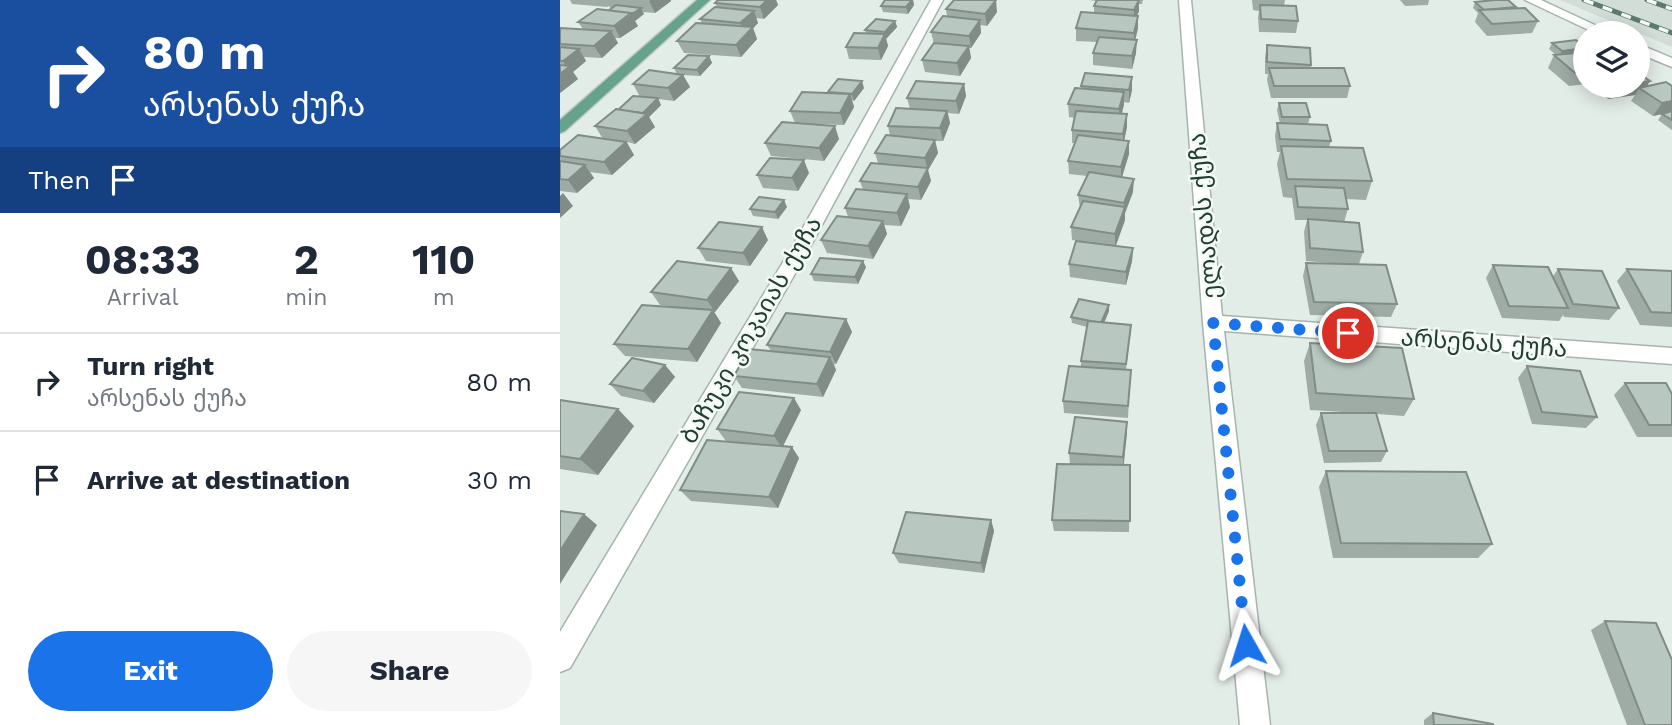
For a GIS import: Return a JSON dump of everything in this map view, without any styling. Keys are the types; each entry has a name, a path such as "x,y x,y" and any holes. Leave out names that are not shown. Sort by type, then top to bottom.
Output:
{"main road":[{"path":"560,128 704,0"}],"street":[{"name":"ბაჩუკი კოკაიას ქუჩა","path":"560,658 725,378 937,0"},
{"name":"ელადას ქუჩა","path":"1185,0 1213,323 1255,725"},
{"path":"1531,0 1578,21"},
{"path":"1650,53 1672,63"},
{"name":"არსენას ქუჩა","path":"1213,323 1672,356"}],"shaded area":[{"path":"1560,0 1672,0 1672,47 1650,38 1650,21 1610,21"}],"building":[{"path":"718,0 767,0 760,7 715,3"},
{"path":"885,0 912,0 906,7 881,6"},
{"path":"954,0 996,0 985,14 946,9"},
{"path":"1097,0 1139,0 1134,10 1094,6"},
{"path":"1508,0 1516,7 1484,10 1475,2"},
{"path":"616,5 641,8 632,14 608,11"},
{"path":"1260,5 1296,6 1298,21 1261,19"},
{"path":"715,7 754,11 740,23 700,19"},
{"path":"1525,8 1538,21 1492,24 1479,10"},
{"path":"597,9 631,13 614,26 578,22"},
{"path":"1081,12 1138,16 1134,33 1076,28"},
{"path":"943,16 980,20 969,36 931,32"},
{"path":"876,19 895,21 885,32 865,30"},
{"path":"696,23 753,27 736,45 677,41"},
{"path":"560,28 611,31 594,46 560,44"},
{"path":"854,33 885,34 878,48 846,47"},
{"path":"1099,37 1137,40 1132,56 1093,53"},
{"path":"1573,40 1573,50 1562,51 1552,43"},
{"path":"934,43 969,46 957,63 922,60"},
{"path":"1267,45 1310,48 1311,65 1267,62"},
{"path":"560,47 579,49 560,61"},
{"path":"1573,53 1573,71 1554,55"},
{"path":"688,55 709,56 697,70 674,68"},
{"path":"560,65 570,66 560,74"},
{"path":"1269,68 1344,68 1350,86 1274,86"},
{"path":"649,70 683,75 668,88 633,84"},
{"path":"1085,73 1132,77 1129,90 1081,86"},
{"path":"838,79 862,81 852,94 828,92"},
{"path":"916,81 964,84 956,101 907,98"},
{"path":"1666,82 1672,86 1672,101 1662,103 1650,95 1650,86"},
{"path":"1075,88 1124,92 1119,109 1068,104"},
{"path":"802,92 850,94 840,113 790,111"},
{"path":"633,96 658,98 643,113 618,110"},
{"path":"1279,103 1306,103 1310,117 1282,117"},
{"path":"896,108 947,111 940,128 888,126"},
{"path":"616,109 647,114 627,131 595,126"},
{"path":"1076,111 1127,114 1123,134 1072,130"},
{"path":"1672,111 1672,120 1662,114"},
{"path":"782,122 835,126 819,148 765,143"},
{"path":"1277,123 1327,125 1331,141 1280,139"},
{"path":"578,135 626,142 604,162 560,156 560,150"},
{"path":"886,135 935,140 925,158 875,153"},
{"path":"1078,135 1129,141 1121,167 1068,161"},
{"path":"1281,146 1363,148 1372,181 1287,179"},
{"path":"770,158 804,160 792,178 757,175"},
{"path":"560,161 585,165 568,180 560,179"},
{"path":"871,163 928,168 918,187 860,181"},
{"path":"1089,172 1134,179 1124,203 1078,195"},
{"path":"1295,186 1344,188 1348,209 1298,207"},
{"path":"856,189 907,194 897,213 845,208"},
{"path":"759,197 784,200 775,212 750,209"},
{"path":"1083,201 1125,207 1115,234 1071,227"},
{"path":"837,216 883,221 868,246 821,240"},
{"path":"1308,219 1359,223 1363,252 1310,248"},
{"path":"719,222 762,227 743,253 698,248"},
{"path":"1076,241 1133,248 1126,272 1069,264"},
{"path":"820,258 863,261 855,277 811,274"},
{"path":"677,261 731,268 707,300 651,292"},
{"path":"1306,263 1386,265 1397,304 1314,302"},
{"path":"1493,265 1548,267 1568,308 1509,306"},
{"path":"1558,269 1602,271 1619,308 1573,304"},
{"path":"1627,269 1672,271 1672,313 1651,312"},
{"path":"1079,299 1109,305 1101,323 1071,317"},
{"path":"642,305 713,310 688,349 614,344"},
{"path":"786,313 846,319 830,352 767,345"},
{"path":"1088,321 1131,325 1126,364 1081,361"},
{"path":"1310,343 1402,348 1414,399 1316,393"},
{"path":"749,349 830,357 817,384 734,376"},
{"path":"632,358 665,365 643,391 610,384"},
{"path":"1069,366 1131,370 1128,406 1063,401"},
{"path":"1527,366 1580,371 1597,417 1542,412"},
{"path":"1625,383 1666,383 1672,394 1672,425 1649,425"},
{"path":"739,392 794,398 774,436 717,429"},
{"path":"560,400 618,409 580,459 560,456"},
{"path":"1321,413 1376,413 1387,451 1329,451"},
{"path":"1075,417 1127,422 1123,457 1069,453"},
{"path":"707,440 792,447 769,497 680,490"},
{"path":"1057,464 1130,465 1130,521 1052,520"},
{"path":"1326,471 1466,472 1492,544 1341,543"},
{"path":"560,511 584,514 560,551"},
{"path":"906,512 991,520 981,563 893,553"},
{"path":"1605,621 1656,623 1672,660 1672,725 1645,725"},
{"path":"1433,713 1493,724 1493,725 1434,725"}],"railway":[{"path":"1584,0 1672,33"},
{"path":"1647,0 1672,9"}],"route":[{"path":"1246,645 1213,323 1348,333"}]}
